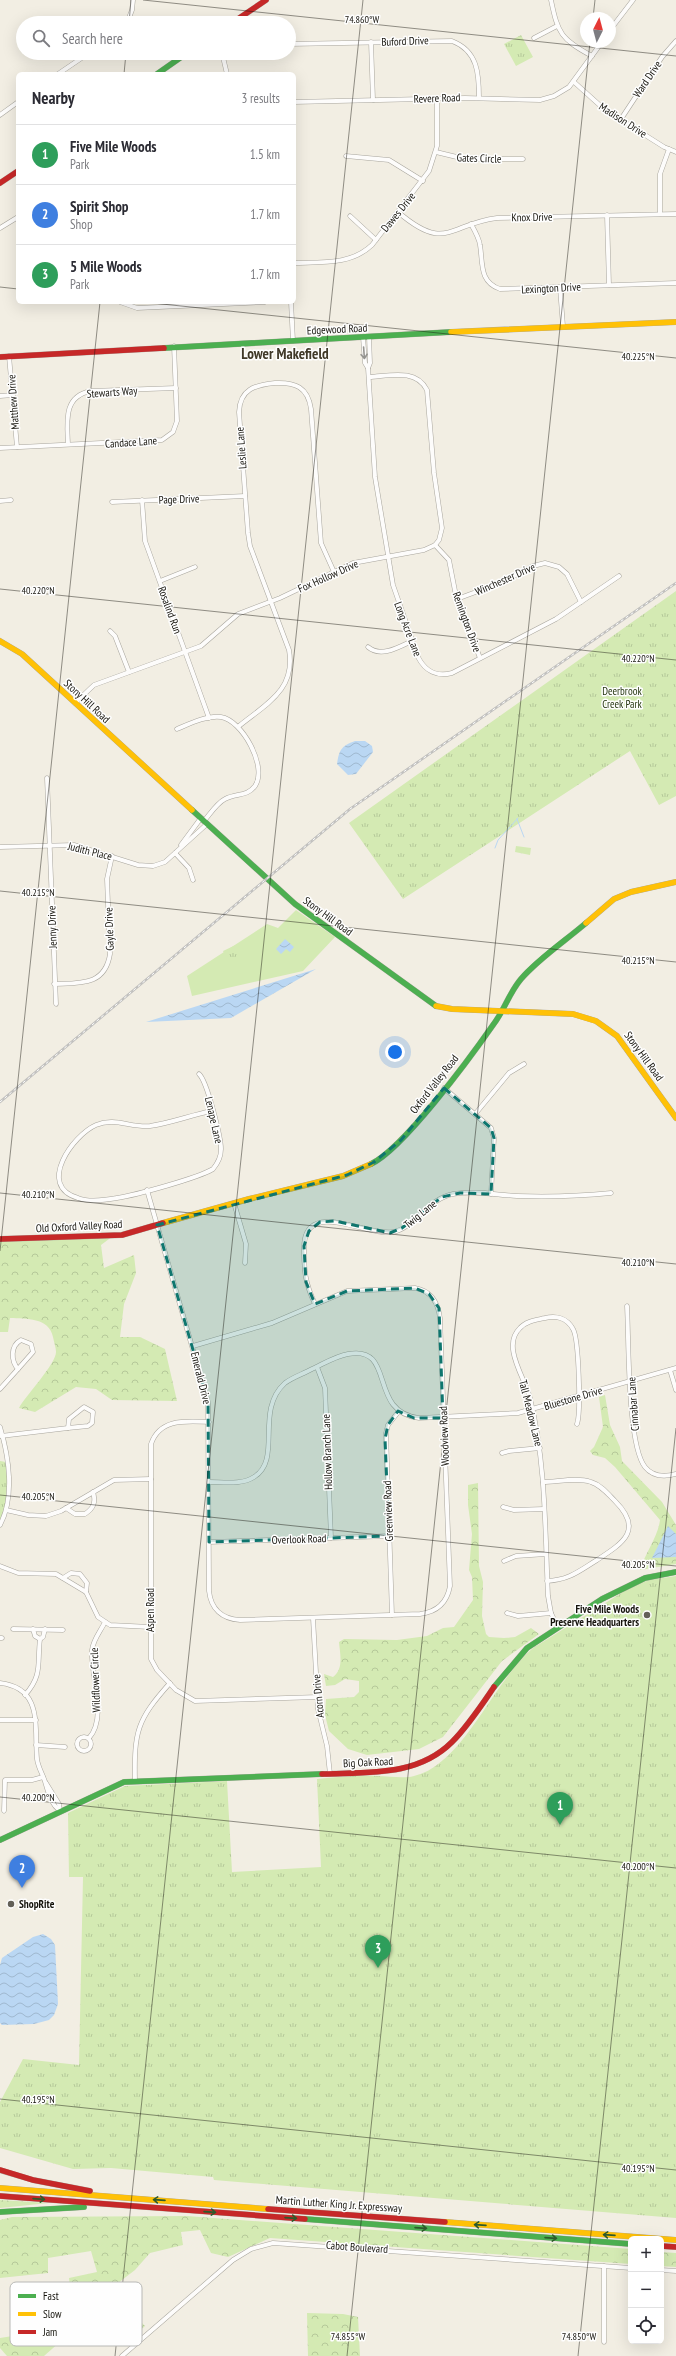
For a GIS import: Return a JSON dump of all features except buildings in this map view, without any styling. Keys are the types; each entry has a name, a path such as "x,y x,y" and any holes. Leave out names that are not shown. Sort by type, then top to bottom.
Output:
{"main road":[{"path":"242,16 266,0"},
{"path":"160,72 177,60"},
{"path":"0,183 16,172"},
{"name":"Edgewood Road","path":"0,357 174,346 563,326 676,322"},
{"name":"Stony Hill Road","path":"0,641 18,650 295,904 426,1000 445,1008 573,1014 598,1022 619,1039 676,1118"},
{"name":"Oxford Valley Road","path":"157,1225 234,1203 343,1176 374,1162 401,1140 444,1088 494,1024 513,989 527,973 606,904 628,892 676,882"},
{"name":"Old Oxford Valley Road","path":"0,1239 113,1236 157,1225"},
{"name":"Big Oak Road","path":"0,1840 109,1787 124,1782 330,1774 399,1770 416,1766 440,1754 460,1734 516,1658 530,1645 633,1581 656,1574 676,1572"},
{"path":"0,2170 33,2180 125,2198"},
{"name":"Martin Luther King Jr. Expressway","path":"0,2188 676,2240"},
{"name":"Martin Luther King Jr. Expressway","path":"0,2196 628,2244"},
{"path":"0,2212 53,2207 146,2207"},
{"path":"664,2246 676,2247"}],"street":[{"path":"130,16 133,0"},
{"path":"551,0 557,26 563,37 592,56 598,48"},
{"path":"616,21 631,0"},
{"path":"534,38 557,26"},
{"name":"Buford Drive","path":"296,44 442,40 456,42 470,52 477,65 479,98"},
{"name":"Ward Drive","path":"621,119 662,57 676,41"},
{"path":"371,42 373,100"},
{"name":"Revere Road","path":"296,102 437,98 540,100 560,94 574,82 592,56"},
{"path":"61,72 78,60"},
{"path":"224,60 227,72"},
{"name":"Madison Drive","path":"574,82 595,102 669,150 676,152"},
{"name":"Dawes Drive","path":"296,263 345,260 362,253 376,240 423,182 436,152 438,138 437,98"},
{"path":"0,115 16,103"},
{"path":"660,214 660,174 669,150"},
{"name":"Gates Circle","path":"436,152 465,159 523,159"},
{"path":"346,156 389,160 423,182"},
{"name":"Knox Drive","path":"398,212 418,228 433,233 454,232 471,224 497,218 676,214"},
{"path":"607,215 609,285"},
{"path":"350,216 376,240"},
{"path":"0,228 16,218"},
{"name":"Lexington Drive","path":"471,224 480,244 483,273 492,285 509,290 676,283"},
{"path":"560,288 563,326"},
{"path":"126,304 137,308 166,304"},
{"path":"291,304 293,341"},
{"name":"Long Acre Lane","path":"366,337 370,363 368,368 375,477 394,594 422,664 435,673 452,673 556,619 619,576"},
{"name":"Candace Lane","path":"0,448 68,444 153,442 162,440 173,432 177,422 174,346"},
{"name":"Matthew Drive","path":"10,356 17,447"},
{"path":"369,377 411,375 420,380 427,390 434,473 442,528 439,540 434,545"},
{"name":"Leslie Lane","path":"239,726 279,693 290,676 291,665 289,650 249,539 239,412 240,400 248,390 255,386 287,382 295,384 305,390 310,401 321,543 334,572"},
{"name":"Stewarts Way","path":"68,444 69,407 74,399 82,394 91,391 176,388"},
{"path":"0,396 13,395"},
{"name":"Page Drive","path":"112,502 245,496"},
{"path":"0,501 11,500"},
{"name":"Rosalind Run","path":"142,500 145,541 209,718"},
{"name":"Fox Hollow Drive","path":"75,703 94,685 201,646 238,614 271,602 354,562 424,550 434,545"},
{"name":"Remington Drive","path":"434,545 449,560 457,599 480,658"},
{"name":"Winchester Drive","path":"457,599 500,583 533,566 545,563 559,567 567,574 581,602"},
{"path":"160,581 195,567"},
{"path":"110,631 115,636 129,672"},
{"path":"368,647 374,651 384,652 412,641"},
{"path":"176,729 209,718 226,718 239,726 258,763 260,771 254,788 246,794 224,800 204,821"},
{"name":"Jenny Drive","path":"47,778 54,984 56,1004"},
{"name":"Judith Place","path":"0,847 74,845 149,866 162,863 175,853 204,821"},
{"name":"Judith Place","path":"175,853 204,821"},
{"path":"175,853 189,868 192,880"},
{"name":"Gayle Drive","path":"54,984 89,981 99,976 107,965 110,948 107,879 112,856"},
{"path":"476,1113 509,1073 524,1064"},
{"name":"Lenape Lane","path":"199,1074 204,1080 212,1111 221,1149 216,1165 206,1172 115,1199 79,1199 67,1193 62,1185 59,1176 60,1167 75,1140 85,1131 100,1123 117,1121 151,1126 212,1111"},
{"path":"444,1088 487,1122 493,1133 491,1194"},
{"name":"Emerald Drive","path":"147,1190 206,1391 209,1422 210,1597 216,1610 223,1616"},
{"name":"Twig Lane","path":"315,1304 306,1282 304,1246 307,1235 316,1224 329,1221 381,1232 395,1232 402,1228 428,1205 442,1197 460,1193 541,1196 611,1193"},
{"path":"234,1203 246,1244 245,1263"},
{"name":"Woodview Road","path":"193,1346 272,1323 342,1292 355,1289 415,1288 429,1294 439,1308 449,1590 443,1603 431,1612 392,1615 240,1620 223,1616"},
{"name":"Cinnabar Lane","path":"627,1306 633,1425 642,1461 648,1470 656,1474 663,1476 676,1474"},
{"name":"Tall Meadow Lane","path":"558,1628 551,1613 547,1580 540,1448 533,1409 512,1347 514,1337 518,1329 534,1320 556,1317 564,1319 573,1328 576,1338 579,1396"},
{"path":"0,1389 18,1369 33,1352 31,1344 26,1340 19,1342 14,1349 13,1363 18,1369"},
{"path":"209,1482 244,1481 258,1474 267,1459 268,1415 275,1395 289,1380 347,1354 358,1354 369,1358 379,1367 388,1399 399,1411"},
{"name":"Hollow Branch Lane","path":"316,1367 325,1388 330,1538"},
{"name":"Bluestone Drive","path":"399,1411 414,1418 506,1415 533,1409 676,1368"},
{"path":"670,1370 676,1390"},
{"path":"577,1424 579,1416 579,1396"},
{"path":"1,1436 88,1426 93,1421 93,1412 86,1407 80,1408 69,1419 68,1428"},
{"name":"Greenview Road","path":"392,1615 386,1434 388,1425 399,1411"},
{"name":"Aspen Road","path":"209,1422 174,1422 160,1429 151,1444 150,1627 152,1660 157,1670 186,1697 199,1701 318,1697"},
{"path":"0,1427 9,1483 6,1510 0,1525"},
{"path":"502,1453 540,1448"},
{"path":"6,1510 39,1516 53,1514 114,1480 151,1479"},
{"path":"543,1482 584,1481 596,1484 623,1510 629,1522 626,1537 616,1548 568,1578 547,1580"},
{"path":"66,1508 75,1514 85,1514 94,1505 93,1492"},
{"path":"503,1506 514,1510 544,1509"},
{"name":"Overlook Road","path":"209,1542 389,1536"},
{"path":"504,1561 516,1556 546,1554"},
{"path":"0,1566 12,1572 48,1573 63,1578 86,1592"},
{"path":"63,1578 71,1573 80,1574 87,1583 86,1592 98,1617 105,1622 117,1627 150,1627"},
{"path":"507,1613 518,1616 551,1613"},
{"name":"Acorn Drive","path":"313,1618 320,1719 328,1753 330,1774"},
{"name":"Wildflower Circle","path":"89,1738 94,1729 97,1709 92,1650 95,1638 105,1622"},
{"path":"13,1629 63,1630"},
{"path":"33,1629 35,1636 40,1640"},
{"path":"25,1695 32,1687 39,1672 40,1640 43,1637 45,1629"},
{"path":"0,1683 12,1686 25,1695 34,1710 36,1720 38,1766 46,1783 59,1804 60,1811"},
{"path":"135,1781 135,1745 140,1722 150,1705 170,1683"},
{"path":"0,1720 36,1720"},
{"path":"36,1745 65,1746"},
{"path":"4,1811 5,1780 32,1780 43,1777"},
{"name":"Cabot Boulevard","path":"142,2339 233,2260 251,2249 273,2243 289,2242 628,2268"},
{"path":"604,2266 604,2342"},
{"path":"664,2270 676,2271"},
{"name":"Cabot Boulevard","path":"122,2356 134,2346"}],"highlighted area":[{"path":"444,1088 491,1128 494,1138 491,1194 460,1193 442,1197 402,1228 390,1233 335,1221 320,1222 309,1231 304,1246 306,1282 315,1304 347,1291 415,1288 429,1294 439,1308 443,1418 414,1418 398,1411 388,1425 385,1439 389,1536 209,1542 208,1402 157,1225 347,1175 374,1162 401,1140"}],"green space":[{"path":"521,35 533,57 516,66 504,44"},
{"name":"Deerbrook Creek Park","path":"676,591 676,796 659,805 630,751 403,899 349,823"},
{"path":"516,846 531,848 530,855 515,852"},
{"path":"296,910 335,937 303,971 192,996 187,976 267,924 278,928"},
{"path":"240,943 247,958 230,966 223,951"},
{"path":"113,1236 101,1245 104,1268 134,1255 136,1273 124,1304 120,1337 140,1337 165,1349 177,1401 112,1400 96,1389 76,1387 35,1412 19,1408 46,1372 55,1357 56,1350 51,1330 42,1322 36,1320 10,1318 8,1332 0,1332 0,1239"},
{"path":"605,1395 610,1425 620,1447 622,1461 662,1502 676,1525 676,1564 640,1570 657,1533 660,1520 615,1467 605,1458 593,1455 590,1451 594,1447 603,1427 599,1397"},
{"path":"0,1461 6,1462 9,1493 0,1525"},
{"path":"478,1483 479,1566 483,1582 482,1616 486,1634 489,1637 515,1637 531,1628 539,1634 502,1661 443,1737 419,1749 367,1755 348,1749 329,1731 325,1715 326,1699 354,1697 359,1692 359,1681 345,1679 335,1685 326,1686 324,1674 333,1677 339,1670 339,1642 344,1639 397,1640 427,1636 443,1628 454,1627 473,1600 472,1577 469,1570 472,1534 468,1505 468,1485"},
{"path":"676,1576 676,2218 214,2180 213,2177 111,2168 73,2169 0,2148 0,2102 23,2059 79,2065 83,1877 69,1877 68,1813 125,1786 227,1781 232,1872 321,1867 317,1779 362,1776 410,1777 432,1769 448,1756 463,1739 505,1680 519,1662 533,1648 631,1587 649,1580"},
{"path":"0,2200 49,2203 0,2208"},
{"path":"187,2216 628,2249 628,2264 270,2238 228,2257 211,2253 200,2230 181,2232 183,2245 150,2253 135,2270 119,2282 69,2282 69,2278 97,2272 91,2251 48,2258 48,2273 0,2278 0,2220 12,2217"},
{"path":"664,2252 676,2253 676,2267 664,2266"},
{"path":"307,2313 343,2314 358,2317 360,2356 308,2356"},
{"path":"10,2336 10,2346 55,2346 44,2356 7,2356 0,2348 0,2338"}],"water":[{"path":"355,741 365,741 372,746 373,752 356,774 348,775 337,764 338,759 342,749"},
{"path":"285,939 294,947 290,952 286,949 281,954 276,949"},
{"path":"316,969 231,1018 146,1022"},
{"path":"668,1526 676,1534 676,1557 652,1558"},
{"path":"43,1934 51,1939 55,1945 58,2004 54,2015 49,2020 34,2024 2,2025 0,2023 0,1965 2,1958 33,1937"}],"waterway":[{"path":"495,848 498,840 518,818"},
{"path":"517,819 524,837"}],"railway":[{"path":"0,1102 350,809 676,583"}],"traffic: fast":[{"path":"160,72 177,60"},
{"path":"164,348 451,332"},
{"path":"192,810 295,904 436,1006"},
{"path":"371,1164 400,1141 453,1080 497,1020 513,990 521,979 544,957 586,923"},
{"path":"494,1687 527,1648 602,1599 645,1578 676,1572"},
{"path":"0,1840 124,1782 322,1774"},
{"path":"0,2212 84,2207"},
{"path":"305,2219 628,2244"}],"traffic: slow":[{"path":"451,332 676,322"},
{"path":"0,641 22,654 192,810"},
{"path":"586,923 614,899 631,892 676,882"},
{"path":"436,1006 452,1009 573,1014 596,1021 617,1036 676,1118"},
{"path":"163,1223 249,1199 343,1176 371,1164"},
{"path":"0,2188 268,2209"},
{"path":"445,2222 676,2240"}],"traffic: jam":[{"path":"242,16 266,0"},
{"path":"0,183 16,172"},
{"path":"0,357 164,348"},
{"path":"0,1239 122,1235 163,1223"},
{"path":"322,1774 391,1770 407,1767 423,1761 438,1753 458,1736 494,1687"},
{"path":"0,2170 33,2180 90,2191"},
{"path":"0,2196 305,2219"},
{"path":"268,2209 445,2222"},
{"path":"664,2246 676,2247"}],"place":[{"name":"Five Mile Woods Preserve Headquarters","path":"647,1615"},
{"name":"Five Mile Woods","path":"560,1825"},
{"name":"Spirit Shop","path":"22,1888"},
{"name":"ShopRite","path":"11,1904"},
{"name":"5 Mile Woods","path":"378,1968"}],"district":[{"name":"Lower Makefield","path":"285,353"}]}
